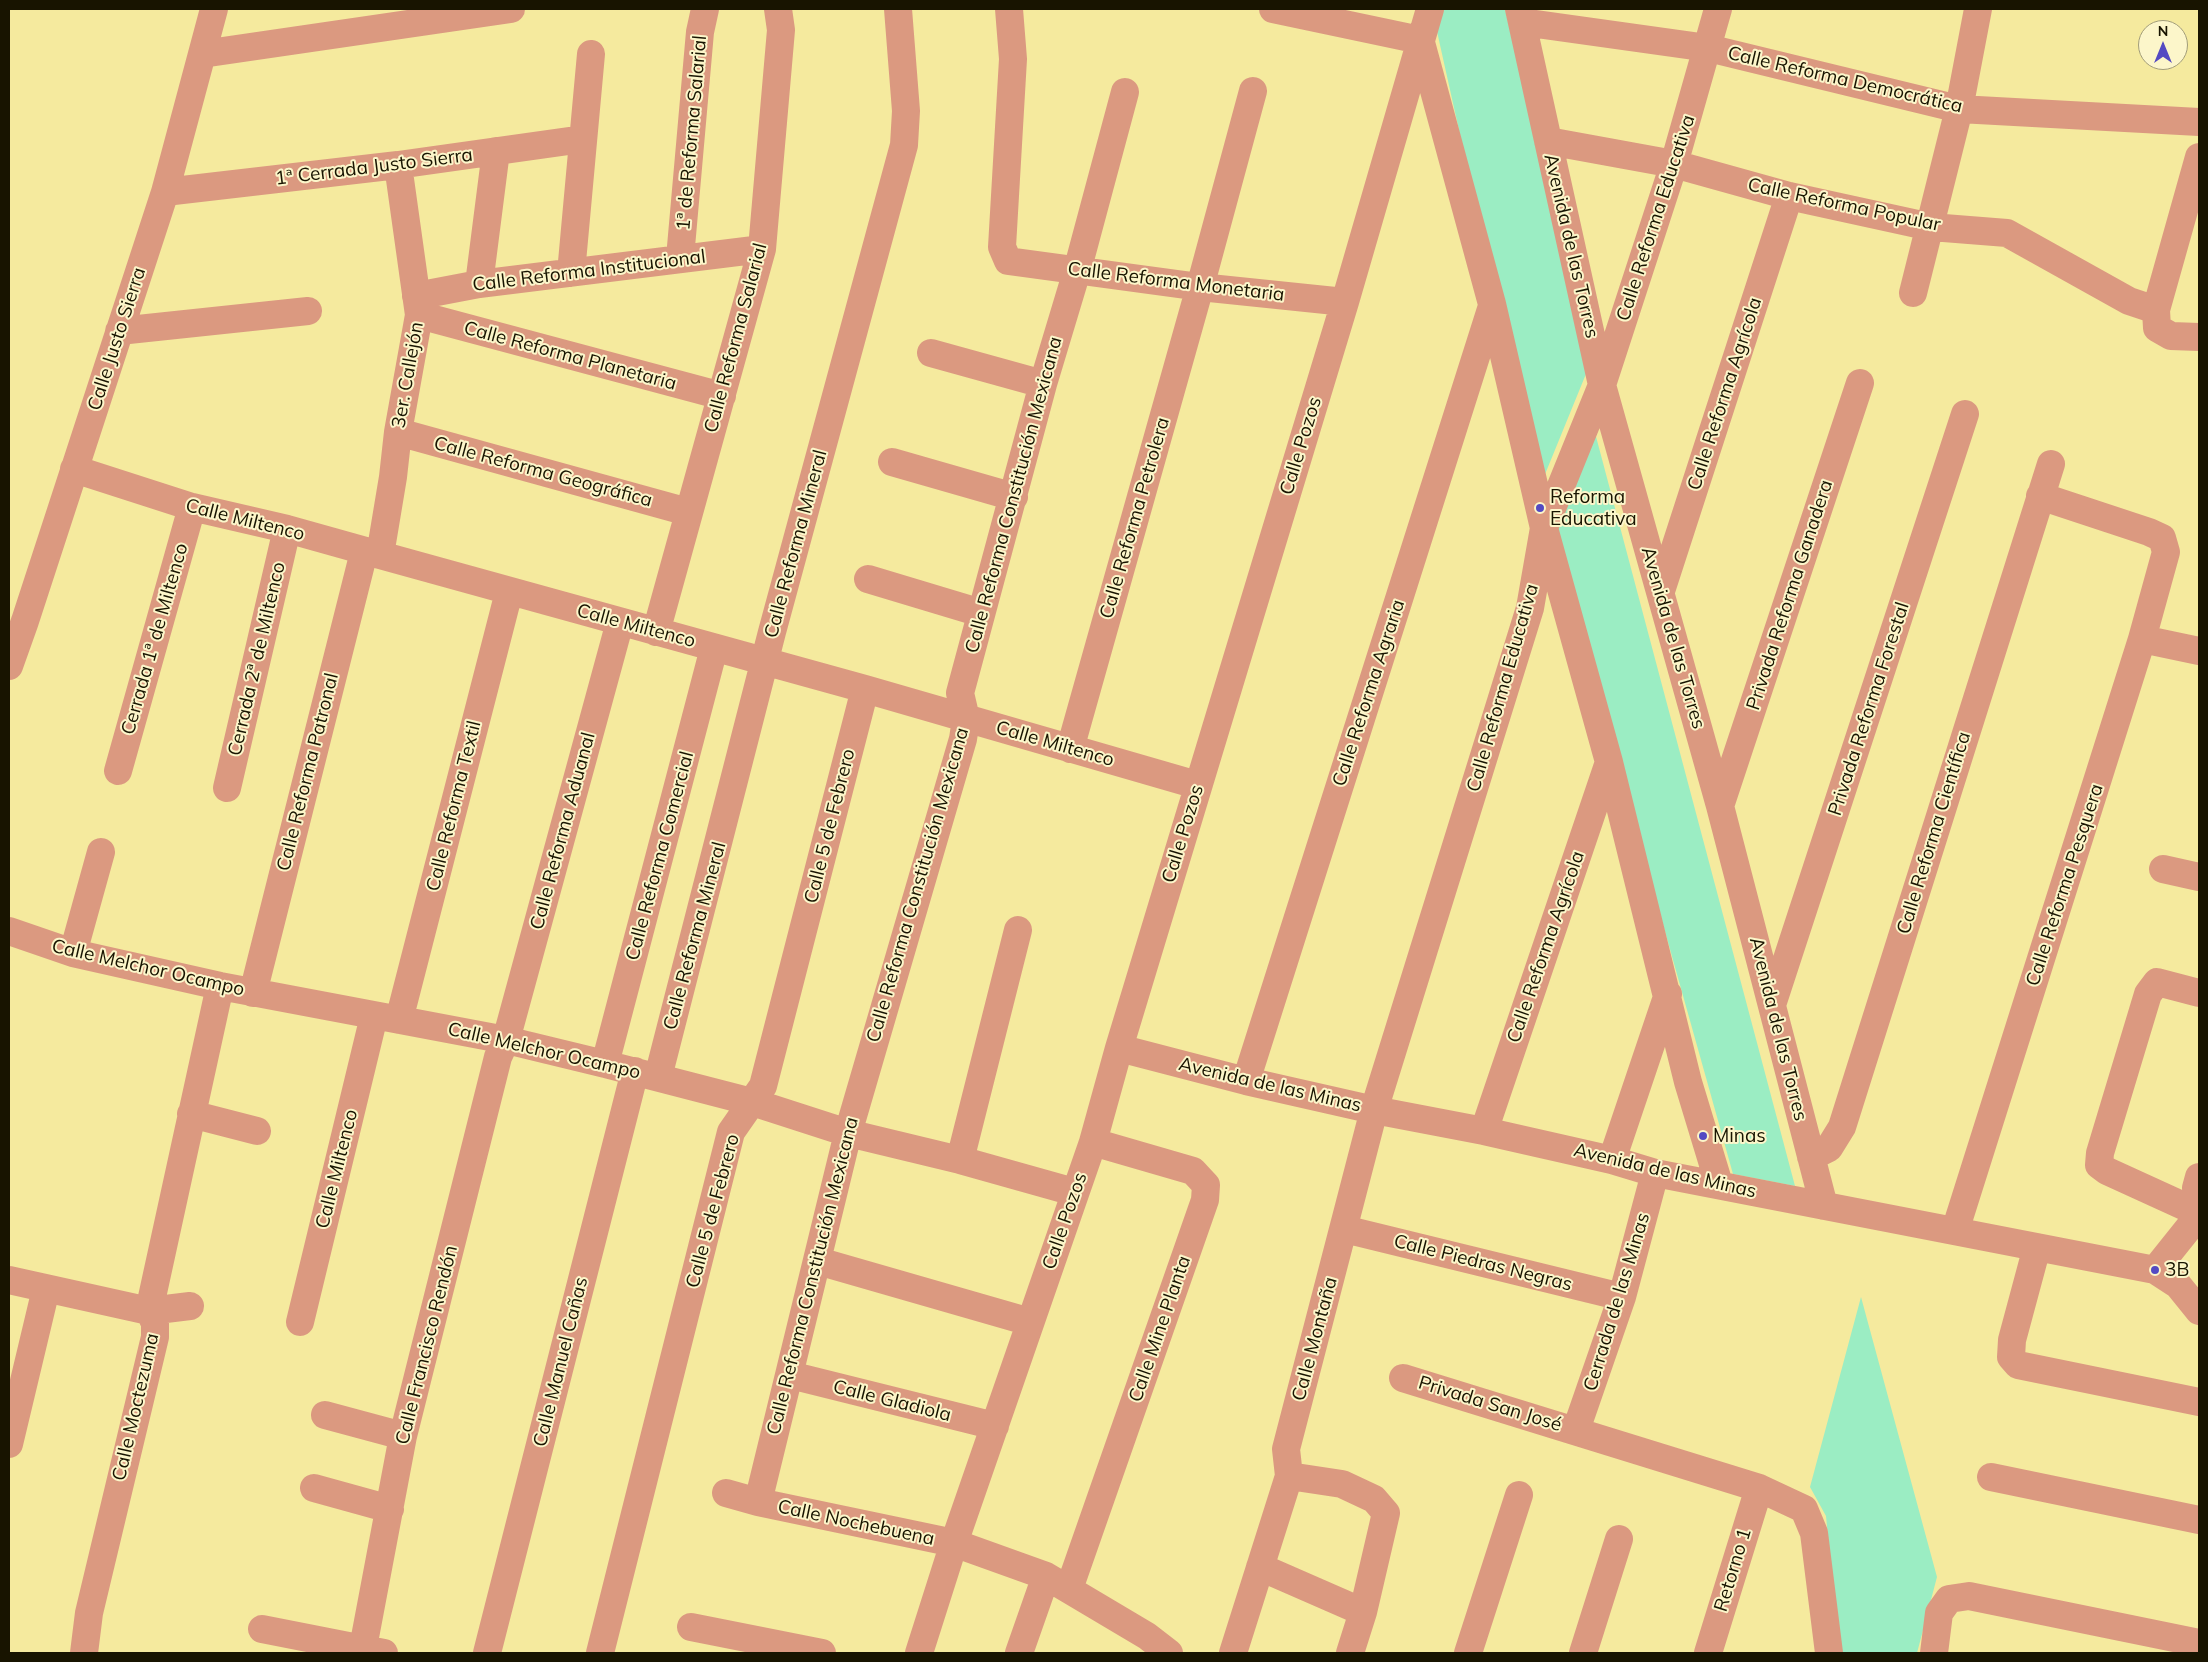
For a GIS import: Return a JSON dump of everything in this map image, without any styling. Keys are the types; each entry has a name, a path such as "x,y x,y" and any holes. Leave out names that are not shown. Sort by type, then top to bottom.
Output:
{"street":[{"name":"Calle Justo Sierra","path":"9,666 17,619 74,469 165,192 214,9"},
{"path":"202,54 512,9"},
{"name":"1ª de Reforma Salarial","path":"680,258 700,32 705,9"},
{"name":"Calle Reforma Salarial","path":"656,632 762,249 782,30 778,9"},
{"name":"Calle Reforma Mineral","path":"647,1074 766,662 904,145 906,111 898,9"},
{"name":"Calle Reforma Monetaria","path":"1009,9 1013,58 1002,246 1008,261 1200,287 1345,302"},
{"path":"1273,9 1420,40"},
{"path":"1412,9 1492,304 1544,528 1609,762 1668,994 1688,1082 1719,1184"},
{"name":"Calle Pozos","path":"918,1653 1074,1192 1093,1142 1197,786 1345,302 1430,9"},
{"name":"Calle Reforma Educativa","path":"1344,1229 1374,1110 1530,608 1544,528 1602,385 1674,164 1718,9"},
{"path":"1914,293 1958,110 1978,9"},
{"name":"Calle Reforma Democrática","path":"1521,15 1708,48 1958,110 2199,122"},
{"name":"Avenida de las Torres","path":"1521,15 1602,385 1720,806 1824,1206"},
{"path":"571,273 591,54"},
{"name":"Calle Reforma Petrolera","path":"1070,749 1253,91"},
{"name":"Calle Reforma Constitución Mexicana","path":"758,1502 848,1133 962,739 966,719 960,693 1043,384 1077,271 1125,92"},
{"name":"1ª Cerrada Justo Sierra","path":"165,192 398,165 583,139"},
{"name":"Calle Reforma Popular","path":"1548,141 1674,164 1789,196 1930,227 2007,233 2129,301 2156,310"},
{"path":"479,284 496,151"},
{"path":"2199,157 2156,310 2157,328 2171,336 2199,337"},
{"name":"3er. Callejón","path":"372,553 393,477 417,306 398,165"},
{"name":"Calle Reforma Agrícola","path":"1661,591 1789,196"},
{"name":"Calle Reforma Institucional","path":"417,306 479,284 762,249"},
{"name":"Calle Reforma Agraria","path":"1246,1081 1492,304"},
{"name":"Calle Reforma Planetaria","path":"417,306 722,396"},
{"path":"119,331 308,311"},
{"path":"931,354 1043,384"},
{"name":"Privada Reforma Ganadera","path":"1720,806 1860,383"},
{"name":"Privada Reforma Forestal","path":"1772,1005 1965,414"},
{"name":"Calle Reforma Geográfica","path":"398,432 688,512"},
{"path":"892,462 1014,497"},
{"name":"Calle Reforma Científica","path":"1811,1157 1829,1148 1842,1127 2051,464"},
{"name":"Calle Miltenco","path":"74,469 192,507 287,529 865,689 1197,786"},
{"name":"Calle Reforma Pesquera","path":"1955,1231 2142,639 2166,552 2162,538 2040,496"},
{"name":"Cerrada 1ª de Miltenco","path":"118,771 192,507"},
{"name":"Cerrada 2ª de Miltenco","path":"227,788 287,529"},
{"name":"Calle Reforma Patronal","path":"252,993 372,553"},
{"path":"868,580 981,613"},
{"name":"Calle Reforma Textil","path":"387,1018 509,592"},
{"name":"Calle Reforma Aduanal","path":"506,1040 620,622"},
{"path":"2142,639 2199,651"},
{"name":"Calle Reforma Comercial","path":"605,1064 714,648"},
{"name":"Calle 5 de Febrero","path":"600,1653 731,1132 763,1086 865,689"},
{"name":"Calle Reforma Agrícola","path":"1484,1131 1609,762"},
{"path":"73,953 101,852"},
{"path":"2163,869 2199,877"},
{"path":"960,1160 1018,930"},
{"name":"Calle Melchor Ocampo","path":"9,931 73,953 220,986 506,1040 647,1074 752,1102 848,1133 960,1160 1074,1192"},
{"path":"2155,1270 2199,1214 2107,1171 2099,1164 2100,1153 2148,994 2157,982 2199,993"},
{"name":"Calle Moctezuma","path":"84,1653 89,1613 155,1336 155,1323 149,1311 220,986"},
{"path":"1612,1160 1668,994"},
{"name":"Calle Miltenco","path":"300,1322 387,1018"},
{"name":"Calle Francisco Rendón","path":"370,1652 390,1509 403,1436 496,1067 506,1040"},
{"name":"Avenida de las Minas","path":"1119,1048 1246,1081 1374,1110 1484,1131 1612,1160 1655,1173 2155,1270 2178,1285 2199,1311"},
{"name":"Calle Manuel Cañas","path":"487,1653 647,1074"},
{"path":"191,1114 257,1131"},
{"name":"Calle Mine Planta","path":"1070,1589 1205,1200 1206,1185 1192,1171 1093,1142"},
{"name":"Cerrada de las Minas","path":"1576,1430 1622,1297 1655,1173"},
{"path":"2199,1177 2196,1188 2199,1206"},
{"name":"Calle Piedras Negras","path":"1344,1229 1622,1297"},
{"name":"Calle Montaña","path":"1290,1476 1286,1448 1344,1229"},
{"path":"2036,1247 2012,1340 2011,1357 2018,1365 2199,1402"},
{"path":"818,1261 1030,1322"},
{"path":"9,1280 149,1311 190,1306"},
{"path":"9,1444 46,1289"},
{"name":"Calle Gladiola","path":"790,1375 995,1426"},
{"name":"Privada San José","path":"1402,1378 1576,1430 1758,1488"},
{"path":"325,1415 403,1436"},
{"path":"1233,1653 1290,1476 1342,1484 1374,1499 1386,1513 1363,1612 1350,1653"},
{"path":"1991,1477 2199,1520"},
{"path":"314,1488 390,1509"},
{"path":"1758,1488 1804,1509 1814,1533 1828,1653"},
{"name":"Retorno 1","path":"1708,1653 1758,1488"},
{"name":"Calle Nochebuena","path":"726,1493 758,1502 954,1543 1046,1576 1070,1589 1144,1644 1169,1653"},
{"path":"1468,1653 1520,1495"},
{"path":"1583,1653 1619,1539"},
{"path":"1260,1567 1363,1612"},
{"path":"1019,1653 1046,1576"},
{"path":"1934,1653 1939,1613 1949,1598 1968,1596 2199,1642"},
{"path":"691,1627 822,1653"},
{"path":"262,1629 370,1652"}],"green space":[{"path":"1442,9 1505,9 1588,369 1539,489 1436,27"},
{"path":"1594,429 1795,1186 1733,1174 1553,532"},
{"path":"1861,1297 1937,1577 1917,1653 1839,1653 1826,1516 1810,1487"}],"place":[{"name":"Reforma Educativa","path":"1540,508"},
{"name":"Minas","path":"1703,1136"},
{"name":"3B","path":"2155,1270"}]}
